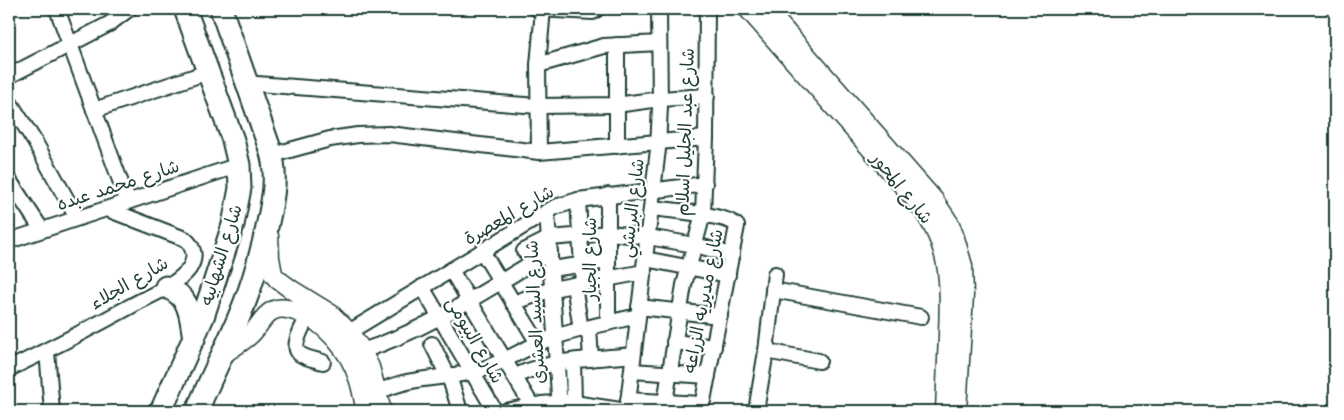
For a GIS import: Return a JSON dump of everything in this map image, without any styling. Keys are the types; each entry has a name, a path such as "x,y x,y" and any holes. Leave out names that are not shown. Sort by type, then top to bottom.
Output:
{"highway":[{"name":"شارع الشهابيه","path":"161,411 205,310 233,225 238,200 239,165 228,127 185,9"},
{"name":"شارع الشهابيه","path":"198,411 248,294 260,254 275,185 272,155 221,9"},
{"path":"228,127 239,110 245,105 253,103"},
{"path":"166,287 181,295 186,302 194,339"}],"main road":[{"name":"شارع المحور","path":"748,9 913,197 929,218 935,230 944,255 949,281 945,411"},
{"name":"شارع المحور","path":"766,9 934,200 950,224 960,252 964,280 957,411"},
{"path":"268,221 273,274 276,279 292,290 326,310 349,332 370,367 382,411"},
{"path":"284,308 281,302 282,296 292,290"},
{"path":"221,356 249,336 256,330 265,315 277,308 284,308 308,316 328,330 350,359 358,377 366,411"}],"street":[{"path":"57,9 128,202"},
{"path":"9,76 109,24 129,9"},
{"path":"539,152 538,65 541,9 593,12 597,9"},
{"name":"شارع البريشي","path":"627,407 659,142 659,9"},
{"name":"شارع عبد الجليل اسلام","path":"665,402 679,312 688,268 703,214 707,96 707,9"},
{"path":"538,65 589,50 617,45 659,43"},
{"path":"617,45 617,146"},
{"path":"94,110 208,72"},
{"path":"246,83 538,106 616,105 660,99 707,96"},
{"path":"9,100 77,218"},
{"path":"272,155 330,139 358,135 389,134 539,152 706,138"},
{"name":"شارع محمد عبده","path":"9,241 239,165"},
{"path":"9,180 15,199 42,230"},
{"name":"شارع المعصرة","path":"349,332 512,232 562,204 608,195 705,184"},
{"name":"شارع الجيار","path":"608,195 608,323"},
{"path":"578,200 582,265 578,284 591,359"},
{"name":"شارع مديريه الزراعه","path":"652,208 703,214 733,221 736,224 737,230 702,408"},
{"name":"شارع الجلاء","path":"9,369 47,351 166,287 189,268 194,256 191,244 185,239 107,209"},
{"name":"شارع السيد العشرى","path":"548,211 559,406"},
{"path":"512,232 531,264"},
{"path":"524,251 550,238 609,233 695,245 732,255"},
{"path":"482,251 538,343"},
{"path":"362,351 405,335 440,317 550,252"},
{"path":"551,269 608,261"},
{"path":"513,302 552,289 608,278 644,266 688,268 728,275"},
{"path":"451,270 532,406"},
{"path":"756,411 766,351 775,274"},
{"name":"شارع البيومى","path":"422,288 495,411"},
{"path":"773,290 921,317"},
{"path":"377,393 404,382 472,372 505,360 538,343 608,323 639,311 720,316"},
{"path":"308,316 296,343 297,350 301,355 323,362"},
{"path":"674,342 714,347"},
{"path":"432,344 449,376 460,411"},
{"path":"47,351 52,411"},
{"path":"766,351 819,361"},
{"path":"514,376 531,369 557,363 633,355"},
{"path":"573,361 574,402"},
{"path":"632,371 708,376"},
{"path":"510,411 532,406 559,406 574,402 627,407 665,402 702,408"}]}
